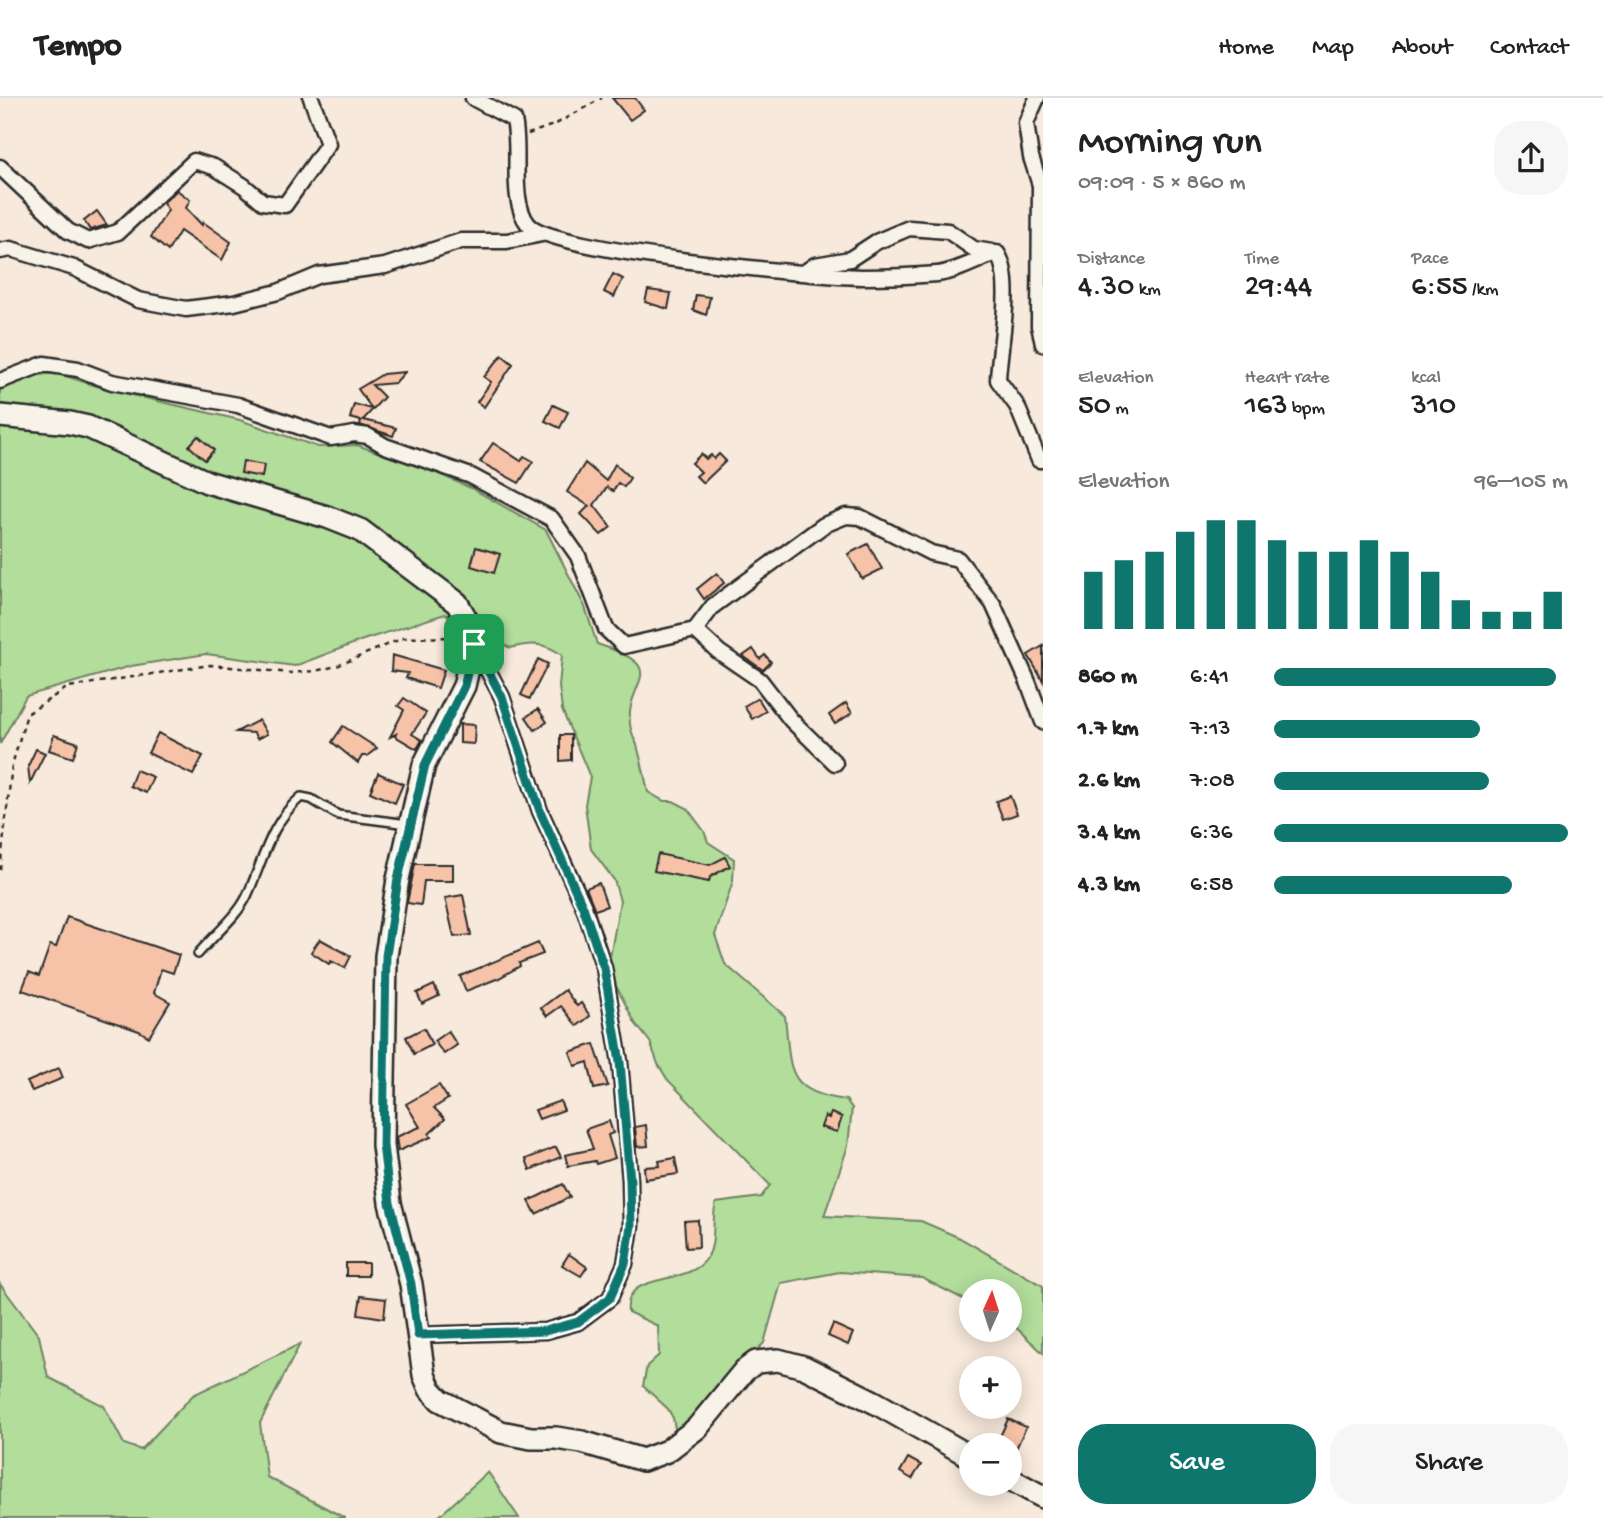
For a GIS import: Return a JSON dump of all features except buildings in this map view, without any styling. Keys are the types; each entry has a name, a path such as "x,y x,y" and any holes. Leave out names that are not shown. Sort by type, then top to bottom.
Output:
{"main road":[{"path":"0,416 88,427 206,482 327,517 360,530 457,603 473,641 464,686 425,765 393,904 386,956 383,1145 390,1203 411,1284 424,1375 430,1389 440,1400 501,1432 531,1438 569,1440 634,1458 651,1458 667,1451 690,1434 744,1371 756,1362 766,1359 804,1367 876,1403 959,1450"},
{"path":"1022,1486 1043,1497"}],"street":[{"path":"0,167 68,231 88,242 118,232 194,161 214,167 263,202 285,205 328,144 311,98"},
{"path":"473,98 514,120 518,137 520,210 529,225 542,234 597,248 805,273 862,277 940,274 997,253"},
{"path":"1037,98 1026,123 1031,157 1040,185 1039,326 1043,344"},
{"path":"805,273 815,265 850,259 876,242 909,228 948,231 974,249 997,253 1004,263 1006,290 998,380 1017,406 1040,460 1043,460"},
{"path":"0,251 11,249 74,268 138,300 186,309 234,303 267,295 319,275 385,266 461,241 507,241 542,234"},
{"path":"0,382 44,364 78,369 112,382 238,405 331,438 354,434 368,436 385,446 471,476 552,519 578,556 606,629 624,646 695,630 713,606 824,525 846,516 860,517 931,552 958,559 993,604 1043,722"},
{"path":"695,630 719,652 760,680 791,720 835,763"},
{"path":"418,1335 545,1331 578,1322 610,1298 625,1264 631,1226 620,1062 604,968 583,907 540,811 502,697 473,641"}],"lane":[{"path":"198,954 246,897 273,833 288,808 301,797 311,799 338,815 410,824"}],"path":[{"path":"518,137 556,124 602,98"},
{"path":"0,870 12,765 27,714 68,687 210,665 290,673 315,671 337,666 402,638 427,636 473,641"}],"green space":[{"path":"56,373 106,389 240,420 318,447 357,445 471,488 546,530 585,607 597,644 621,653 634,661 640,669 641,677 630,709 630,724 648,792 664,801 673,801 687,808 704,831 708,842 734,859 733,881 715,935 725,964 785,1016 791,1063 794,1074 801,1083 811,1091 846,1100 852,1108 848,1146 824,1216 921,1221 960,1238 1043,1286 1043,1353 1022,1333 1022,1279 959,1279 959,1297 922,1278 840,1272 781,1283 764,1343 694,1413 680,1455 673,1418 668,1409 643,1386 647,1366 659,1355 658,1326 628,1312 629,1299 636,1290 646,1284 686,1273 707,1258 712,1245 716,1203 761,1197 770,1185 667,1079 650,1042 635,1023 616,986 610,957 620,901 614,880 591,849 585,805 590,777 562,710 559,686 562,655 537,645 510,648 445,614 363,640 295,666 206,654 131,666 26,696 0,744 0,388 30,376"},
{"path":"0,1284 39,1336 48,1377 104,1406 124,1444 141,1450 193,1395 300,1344 260,1423 267,1477 345,1518 0,1518"},
{"path":"488,1472 519,1518 437,1518"}],"route":[{"path":"474,644 502,697 540,811 583,907 604,968 620,1062 631,1226 625,1264 610,1298 578,1322 545,1331 418,1335 411,1284 390,1203 383,1145 386,956 390,917 425,765 460,696 474,644"}]}
